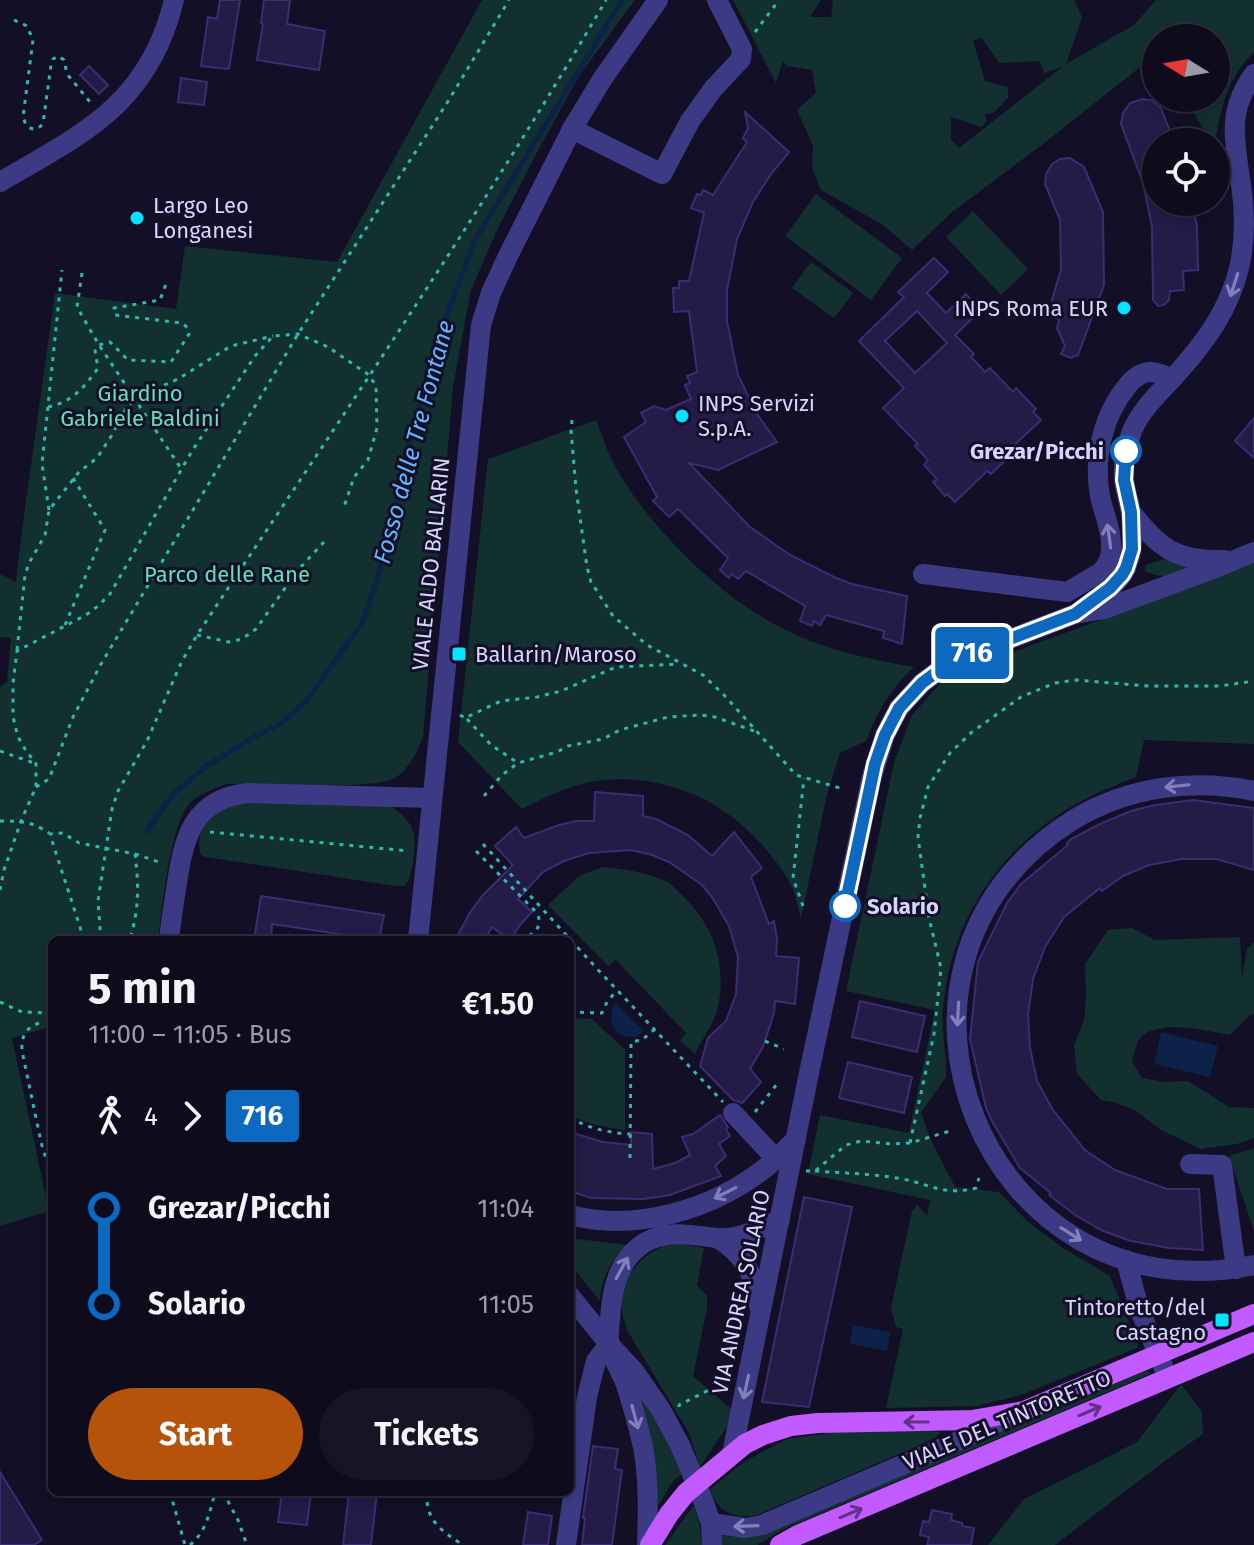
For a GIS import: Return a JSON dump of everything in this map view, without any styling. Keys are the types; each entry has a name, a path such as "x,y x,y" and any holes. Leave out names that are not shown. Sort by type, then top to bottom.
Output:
{"main road":[{"name":"VIALE DEL TINTORETTO","path":"648,1545 686,1493 756,1438 791,1426 818,1423 972,1420 1024,1411 1254,1314"},
{"name":"VIALE DEL TINTORETTO","path":"780,1545 1254,1342"}],"street":[{"path":"0,182 76,138 128,94 151,60 174,0"},
{"name":"VIALE ALDO BALLARIN","path":"418,936 481,325 507,258 572,129 603,78 658,0"},
{"path":"572,129 662,174 690,121 742,55 742,49 717,0"},
{"path":"1075,614 1118,582 1126,568 1132,549 1131,512 1124,480 1125,454 1135,425 1144,409 1212,332 1237,277 1244,220 1234,125 1237,107 1254,74"},
{"path":"923,574 1067,592 1101,572 1109,558 1110,533 1098,480 1102,436 1119,397 1131,381 1140,374 1156,372 1171,379"},
{"path":"1131,512 1154,540 1181,556 1206,560 1245,555"},
{"path":"1075,614 1104,609 1245,555"},
{"path":"1067,592 1075,614"},
{"name":"VIA ANDREA SOLARIO","path":"725,1460 760,1321 872,776 885,735 894,716 922,683 950,662 1075,614"},
{"path":"1190,1164 1222,1165 1245,1267 1175,1270 1126,1260 1087,1244 1046,1217 1012,1184 986,1145 968,1101 958,1050 958,1005 966,961 983,917 1001,887 1032,852 1058,830 1109,802 1155,789 1204,785 1254,791"},
{"path":"170,936 180,867 190,830 196,818 214,802 239,794 259,793 431,798"},
{"path":"741,1116 776,1159"},
{"name":"VIA ANDREA SOLARIO","path":"574,1216 596,1220 633,1220 694,1207 746,1181 776,1159 796,1139"},
{"path":"648,1545 648,1502 642,1446 629,1394 609,1344 614,1287 622,1265 643,1244 665,1235 690,1234 717,1238 753,1232 780,1219"},
{"path":"717,1238 739,1255 748,1267 755,1286 760,1321"},
{"path":"1126,1260 1139,1308 1168,1378"},
{"path":"574,1301 654,1398 680,1445 711,1523 712,1545"},
{"path":"574,1489 587,1397 596,1361 609,1344"},
{"path":"711,1523 745,1528 762,1525 1024,1411"},
{"path":"566,1545 573,1496"}],"path":[{"path":"36,787 49,779 73,717 101,664 298,334 447,103 509,0"},
{"path":"101,936 98,901 112,809 118,791 147,741 181,663 549,97 606,0"},
{"path":"742,49 779,0"},
{"path":"14,20 27,26 33,40 23,117 26,125 35,129 43,123 51,65 59,55 64,60 70,79 103,117"},
{"path":"0,890 21,821 36,787 36,764 18,737 13,717 13,683 25,575 45,535 49,510 42,464 62,270"},
{"path":"82,273 77,307 182,470"},
{"path":"48,407 64,403 87,384 98,368 95,351 99,345 110,342 128,360 171,362 189,334 188,328 182,323 115,315 114,308 160,300 166,284"},
{"path":"49,510 73,478 97,458 135,398 178,379 231,346 273,336 298,334 328,347 369,375 376,386 377,428 368,460 354,477 344,507"},
{"path":"17,651 98,606 110,594 182,470 255,356 273,336"},
{"path":"572,420 576,489 587,567 591,582 613,616 647,645 703,675 796,775 843,789"},
{"path":"65,625 105,530 73,478"},
{"path":"197,635 229,642 242,639 256,629 298,570 324,542"},
{"path":"465,718 501,701 561,691 616,667 682,664"},
{"path":"910,1143 934,1034 941,968 929,918 918,837 928,787 950,753 972,732 1021,697 1055,683 1076,680 1147,686 1220,686 1254,681"},
{"path":"460,715 491,745 518,763"},
{"path":"484,796 502,775 518,763 668,717 715,717 757,733"},
{"path":"0,751 36,764"},
{"path":"803,906 793,878 804,778"},
{"path":"0,821 21,821 36,825 50,834 63,833 79,843 180,867"},
{"path":"190,830 427,852"},
{"path":"50,834 83,936"},
{"path":"483,844 567,936"},
{"path":"476,851 537,913 539,927 528,936"},
{"path":"131,936 137,916 139,888 135,854"},
{"path":"574,943 741,1116 777,1084"},
{"path":"574,1012 602,1013 617,990"},
{"path":"0,1002 22,1012 48,1013"},
{"path":"39,1023 26,1030 22,1051 48,1166"},
{"path":"630,1158 631,1042 642,1040 655,1029"},
{"path":"765,1041 784,1049"},
{"path":"574,1120 595,1128 630,1134"},
{"path":"815,1171 846,1145 861,1141 910,1143 950,1131"},
{"path":"805,1170 869,1174 948,1192 976,1188 979,1178"},
{"path":"679,1405 709,1390"},
{"path":"171,1496 188,1545 199,1537 209,1517 214,1496"},
{"path":"225,1496 247,1545"},
{"path":"427,1496 427,1510 435,1523 463,1545"}],"green space":[{"name":"Parco delle Rane","path":"482,0 635,0 579,76 498,228 471,290 453,387 421,743 404,770 384,782 341,785 226,784 204,793 192,801 178,827 168,866 159,936 48,936 48,1027 12,1038 48,1211 0,1226 0,687 7,682 11,638 0,637 0,574 16,582 55,293 176,309 185,246 337,262"},
{"path":"733,0 821,0 810,17 831,17 833,0 1074,0 1082,17 1066,64 1134,25 1156,0 1254,0 1254,52 1230,87 1230,24 1142,24 1142,66 951,213 912,250 883,225 821,190 812,168 813,146 797,110 816,93 812,70 787,66 783,61 776,83","holes":["982,38 999,63 1039,61 1044,73 1062,67 959,148 951,139 951,117 982,127 986,121 985,114 993,113 1008,98 1008,87 985,81 973,41"]},
{"path":"1193,112 1221,112 1218,128 1203,128"},
{"path":"816,194 902,258 871,300 785,236"},
{"path":"973,211 1028,269 1001,295 946,237"},
{"path":"811,262 853,293 834,318 792,288"},
{"path":"596,420 614,464 639,503 677,548 730,595 770,622 813,642 863,657 914,667 886,701 866,741 840,753 827,794 801,918 793,889 765,848 729,814 708,802 664,784 615,779 572,787 522,809 458,742 488,459"},
{"path":"1164,559 1194,567 1164,576 1145,571 1146,565"},
{"path":"1254,563 1254,744 1144,740 1136,777 1074,805 1023,843 1001,866 983,890 956,946 943,1009 946,1077 921,1113 955,1187 999,1192 1028,1222 1063,1248 1110,1276 1137,1348 1021,1395 977,1406 886,1408 903,1329 896,1327 891,1308 912,1211 917,1205 927,1215 930,1200 808,1174 820,1115 909,1133 935,1010 846,991 894,763 912,715 946,677"},
{"path":"238,800 391,806 410,824 414,836 413,862 408,880 404,886 395,886 201,855 199,845 203,829 222,809"},
{"path":"603,867 667,881 694,908 710,934 719,963 720,994 715,1015 695,1054 680,1041 686,1033 616,960 608,966 548,905 579,876"},
{"path":"1132,928 1155,940 1240,937 1242,977 1247,949 1254,942 1254,1014 1230,1035 1171,1027 1149,1032 1139,1039 1132,1062 1142,1078 1164,1082 1188,1081 1229,1107 1254,1108 1254,1138 1237,1144 1200,1149 1161,1130 1135,1110 1101,1100 1077,1074 1074,1045 1084,1020 1085,964 1108,930"},
{"path":"574,1018 592,1019 625,1050 625,1130 576,1118"},
{"path":"1254,1148 1254,1231 1229,1156"},
{"path":"574,1238 626,1245 608,1270 600,1301 574,1269"},
{"path":"667,1244 704,1248 697,1285 707,1296 707,1308 693,1376 736,1413 700,1467 689,1433 627,1330 622,1309 621,1297 626,1279 644,1258"},
{"path":"1148,1370 1150,1374 782,1530 757,1545 718,1545 718,1534 741,1537 764,1533"},
{"path":"634,1382 685,1473 670,1485 656,1508"},
{"path":"1181,1384 1202,1412 1203,1434 1055,1545 988,1545 1024,1499 1137,1442"},
{"path":"852,1430 941,1432 918,1446 757,1515 741,1516 728,1512 717,1503 710,1489 744,1462 787,1439"},
{"path":"694,1505 702,1545 665,1545"}],"water":[{"path":"615,1003 644,1031 629,1037 617,1032 611,1019"},
{"path":"1161,1032 1218,1046 1210,1077 1154,1064"},
{"path":"853,1325 890,1332 887,1351 850,1344"}],"building":[{"path":"220,0 240,0 229,69 201,66 208,17 217,19"},
{"path":"264,0 290,0 287,24 325,31 319,70 257,60"},
{"path":"89,66 108,85 99,94 80,75"},
{"path":"181,78 207,82 204,105 178,102"},
{"path":"1142,99 1142,112 1163,112 1169,128 1142,128 1142,180 1121,124 1123,113 1130,103"},
{"path":"745,112 789,152 753,202 737,239 727,290 727,321 738,375 757,414 777,442 718,470 689,463 750,527 790,555 852,584 907,596 902,644 883,638 884,631 826,615 820,625 814,621 812,626 800,621 805,606 746,571 738,579 732,574 729,578 720,570 728,558 678,509 669,517 653,501 657,497 624,437 646,422 641,413 654,406 666,410 691,399 685,385 690,383 687,376 697,372 689,311 674,312 673,288 679,288 679,281 689,281 704,213 691,208 697,194 701,195 703,190 713,195 747,142 743,138 748,128"},
{"path":"1070,158 1084,167 1103,212 1104,285 1078,355 1071,358 1061,354 1065,346 1057,328 1059,321 1050,307 1061,269 1060,220 1045,184 1052,164"},
{"path":"1150,216 1194,216 1197,226 1198,270 1183,271 1184,290 1170,291 1169,300 1158,306 1153,300"},
{"path":"934,258 948,272 927,293 946,313 966,294 981,310 955,335 974,354 971,357 985,372 990,368 1013,392 1016,388 1036,409 1033,412 1041,420 1008,451 1011,455 991,474 987,471 955,502 933,482 937,479 924,465 928,460 915,446 918,444 883,408 904,388 859,341 904,297 898,292","holes":["917,311 947,343 915,373 885,341"]},
{"path":"1254,418 1254,458 1235,441"},
{"path":"595,792 643,796 643,816 688,835 712,856 734,832 762,868 751,877 769,924 774,921 776,956 799,958 795,1004 775,1001 763,1047 750,1069 761,1082 742,1103 733,1100 700,1066 708,1038 726,1021 736,994 738,957 729,926 702,885 669,862 631,850 589,853 564,861 543,872 518,899 532,912 513,936 504,936 492,927 486,936 457,936 483,895 513,865 495,846 516,827 524,838 559,825 594,821"},
{"path":"1193,800 1254,808 1254,870 1216,859 1182,859 1149,865 1123,876 1102,891 1100,888 1064,917 1045,947 1033,979 1028,1015 1030,1048 1037,1081 1053,1110 1085,1150 1115,1170 1167,1189 1199,1189 1203,1250 1131,1241 1103,1231 1049,1195 1051,1193 1020,1168 993,1123 986,1108 970,1039 978,962 1007,903 1021,884 1068,845 1071,839 1102,823 1131,811"},
{"path":"261,896 384,915 380,936 346,936 272,924 271,936 255,936"},
{"path":"860,1001 925,1016 917,1052 852,1037"},
{"path":"848,1062 912,1077 904,1113 839,1098"},
{"path":"720,1115 730,1136 719,1144 726,1156 715,1166 721,1176 670,1195 644,1199 591,1198 574,1192 574,1133 603,1142 631,1145 631,1132 652,1134 653,1169 690,1155 682,1137 693,1134"},
{"path":"804,1197 852,1207 809,1407 762,1402"},
{"path":"593,1446 618,1449 615,1469 622,1470 612,1545 582,1545"},
{"path":"0,1472 42,1540 34,1545 0,1545"},
{"path":"281,1496 311,1496 307,1525 278,1522"},
{"path":"349,1496 377,1496 371,1545 343,1545"},
{"path":"932,1510 952,1514 951,1520 974,1528 971,1545 927,1545 929,1537 920,1535 923,1521 929,1522"},
{"path":"528,1512 552,1516 548,1545 523,1545"}],"waterway":[{"name":"Fosso delle Tre Fontane","path":"147,831 172,795 205,767 282,723 308,699 362,623 380,571 413,429 438,339 475,240 622,0"}],"bus line":[{"name":"716","path":"845,906 875,764 899,708 922,683 950,662 1075,614 1118,582 1132,549 1131,512 1124,480 1126,451"}],"place":[{"name":"Largo Leo Longanesi","path":"137,218"},
{"name":"INPS Roma EUR","path":"1124,308"},
{"name":"INPS Servizi S.p.A.","path":"682,416"},
{"name":"Grezar/Picchi","path":"1126,451"},
{"name":"Ballarin/Maroso","path":"459,654"},
{"name":"Solario","path":"845,906"},
{"name":"Tintoretto/del Castagno","path":"1222,1320"}],"park label":[{"name":"Giardino Gabriele Baldini","path":"140,406"}]}
